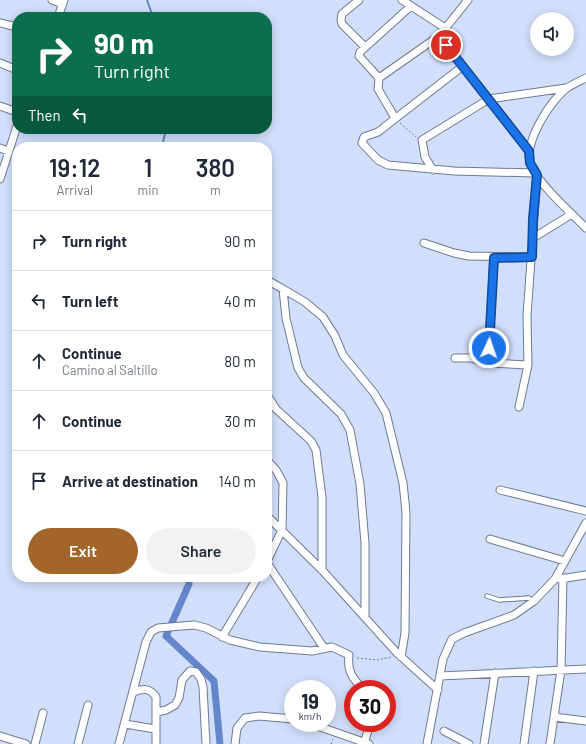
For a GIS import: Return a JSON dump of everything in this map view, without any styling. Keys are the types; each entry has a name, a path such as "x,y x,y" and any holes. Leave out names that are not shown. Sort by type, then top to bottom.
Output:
{"street":[{"path":"52,0 64,2 60,12"},
{"path":"359,0 342,14 340,20 365,47"},
{"path":"402,0 445,28"},
{"path":"379,78 439,36 468,0"},
{"path":"396,118 378,89 379,78 360,56 360,52 411,6"},
{"path":"0,22 12,26"},
{"path":"439,36 529,151"},
{"path":"0,63 12,68"},
{"path":"463,66 378,132 364,137 362,143 382,163 433,170 536,174"},
{"path":"433,170 425,157 422,140 489,99 566,88 586,78"},
{"path":"566,88 547,111 536,130 529,151 530,163 536,174 586,228"},
{"path":"0,106 12,110"},
{"path":"0,179 14,134"},
{"path":"0,148 8,151"},
{"path":"519,407 528,365 527,316 532,257 536,174"},
{"path":"533,238 572,214"},
{"path":"424,243 454,253 494,258 532,257"},
{"path":"488,363 494,258"},
{"path":"272,283 305,302 323,316 335,336 343,355 374,393 386,413 403,483 406,512 405,633 399,655"},
{"path":"283,290 286,318 298,368 304,378 341,414 350,430 360,484 365,543 364,617"},
{"path":"455,358 471,358 488,363 528,365"},
{"path":"272,403 276,409 311,442 316,450 322,497 322,570"},
{"path":"272,466 283,483 282,530 272,551"},
{"path":"500,490 586,511"},
{"path":"272,521 322,570 399,655 438,690"},
{"path":"550,744 561,670 559,578 565,561 586,523"},
{"path":"490,539 565,561"},
{"path":"272,570 324,648"},
{"path":"427,744 443,659 452,639 464,632 514,615 534,601 559,578 586,575"},
{"path":"222,637 255,582"},
{"path":"119,744 146,642 151,632 167,626 194,626 206,628 230,640 270,649 312,651 332,647 349,655 348,665 350,675 355,680"},
{"path":"440,676 534,670 586,669"},
{"path":"524,744 534,670"},
{"path":"156,712 166,710 175,705 184,676 190,671 196,672 201,679 203,687 206,744"},
{"path":"484,744 495,673"},
{"path":"133,692 146,688 156,696 156,744"},
{"path":"78,744 88,705"},
{"path":"35,744 43,713"},
{"path":"235,744 237,728 245,718 259,716 284,719"},
{"path":"554,717 586,721"},
{"path":"125,724 155,729"},
{"path":"444,731 468,744"},
{"path":"335,732 366,743 368,732"},
{"path":"0,737 26,744"}],"lane":[{"path":"487,596 499,600 529,598 534,601"}],"path":[{"path":"396,118 411,133 422,140"},
{"path":"349,655 358,658 378,660 399,655"}],"waterway":[{"path":"147,0 151,12"},
{"path":"163,142 165,134"},
{"path":"189,584 166,636 214,681 220,744"}],"route":[{"path":"446,45 529,151 530,163 537,175 533,219 532,257 494,258 489,348"}]}
